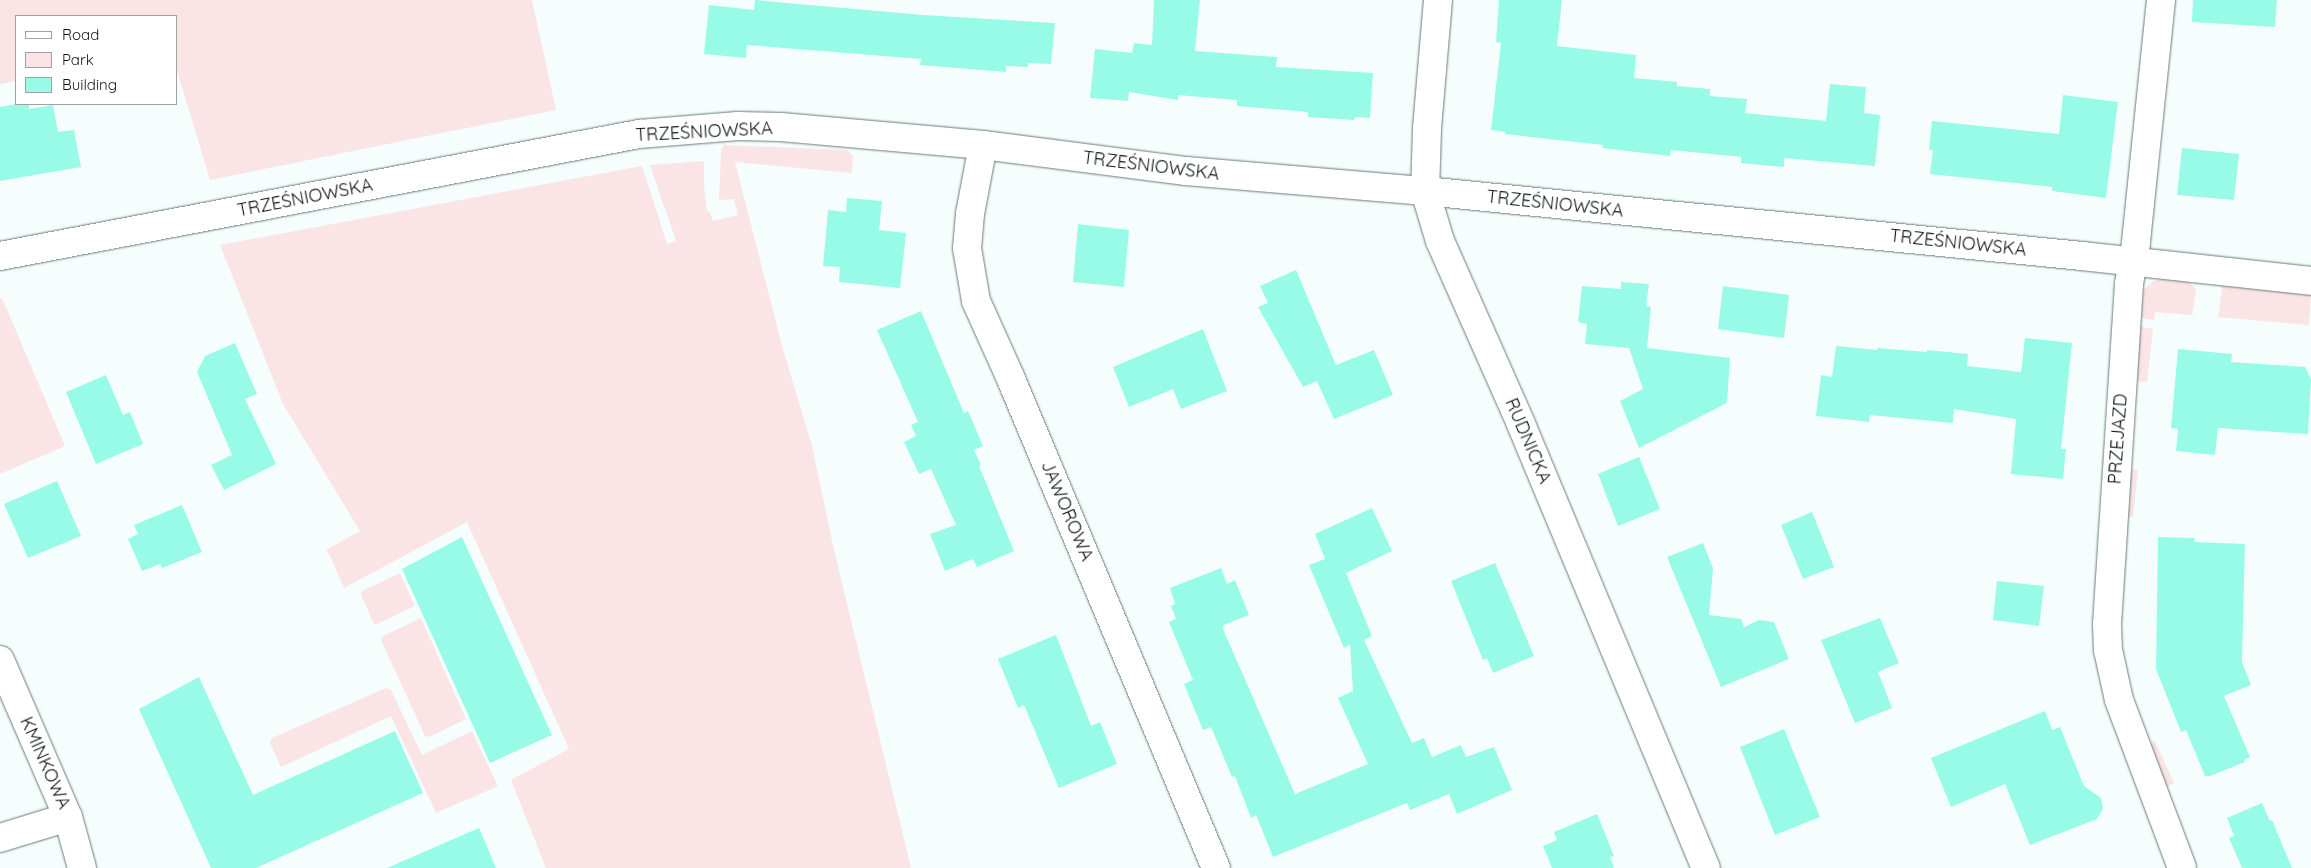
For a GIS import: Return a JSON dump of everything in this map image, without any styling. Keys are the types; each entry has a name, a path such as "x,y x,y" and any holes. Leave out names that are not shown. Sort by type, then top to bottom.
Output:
{"street":[{"name":"RUDNICKA","path":"1438,0 1427,129 1425,191 1440,241 1521,424 1706,868"},
{"name":"PRZEJAZD","path":"2161,0 2134,262 2129,284 2110,553 2108,650 2119,700 2182,868"},
{"name":"TRZEŚNIOWSKA","path":"0,256 639,134 738,126 781,127 982,145 1186,171 1425,191 2311,281"},
{"name":"JAWOROWA","path":"982,145 970,214 967,248 976,302 1012,380 1216,868"},
{"name":"KMINKOWA","path":"0,660 68,817 82,868"},
{"path":"0,838 68,817"}],"green space":[{"path":"0,0 532,0 556,110 210,180 178,74 178,15 15,15 15,81 0,84"},
{"path":"724,145 847,150 853,156 852,173 735,162 782,346 812,446 834,550 911,868 546,868 511,780 569,749 467,522 344,588 326,550 360,531 283,404 220,245 642,166 667,244 676,241 650,165 704,161 707,211 710,212 713,221 738,215 734,199 719,200 721,150"},
{"path":"2164,278 2190,282 2196,291 2192,315 2155,312 2154,320 2138,318 2144,289 2154,281"},
{"path":"2221,285 2311,294 2309,325 2218,317 2222,291"},
{"path":"0,298 2,298 65,446 0,474"},
{"path":"2138,326 2153,329 2147,382 2134,381"},
{"path":"2128,468 2138,470 2133,517 2125,516"},
{"path":"400,573 415,606 374,624 361,595 362,591"},
{"path":"421,618 466,719 429,737 425,736 381,640 383,636"},
{"path":"386,688 391,690 422,755 472,731 498,786 436,813 391,716 281,767 270,743 272,738"},
{"path":"2155,741 2174,783 2164,789 2146,746"}],"building":[{"path":"755,0 923,15 1055,23 1051,64 1028,63 1028,67 1006,66 1006,72 920,65 921,59 747,45 746,58 704,54 709,5 754,10"},
{"path":"1154,0 1200,0 1195,51 1277,57 1276,67 1373,73 1370,118 1355,117 1354,120 1308,117 1308,112 1237,106 1237,100 1178,95 1178,100 1129,92 1128,101 1090,98 1095,49 1132,53 1134,43 1152,45"},
{"path":"1499,0 1562,0 1557,46 1636,55 1634,78 1677,82 1677,86 1710,89 1710,96 1747,99 1745,113 1826,121 1830,84 1866,87 1864,113 1880,115 1875,166 1784,158 1784,167 1741,163 1741,157 1671,150 1670,156 1602,148 1603,145 1505,134 1505,132 1491,130 1501,43 1496,42"},
{"path":"2193,0 2277,0 2275,27 2192,22"},
{"path":"2063,95 2118,102 2106,198 2052,191 2052,187 1930,174 1933,150 1929,150 1932,121 2059,134"},
{"path":"15,104 29,105 29,109 53,105 58,132 74,130 81,167 0,181 0,107"},
{"path":"2182,148 2239,154 2234,200 2177,195"},
{"path":"847,198 882,201 879,230 906,233 900,288 839,282 840,267 823,266 828,210 846,212"},
{"path":"1078,224 1129,230 1124,287 1073,282"},
{"path":"1296,270 1336,365 1374,350 1393,395 1334,419 1317,381 1303,387 1258,307 1268,303 1260,286"},
{"path":"1621,282 1649,284 1646,306 1651,307 1647,348 1730,358 1727,403 1639,448 1620,401 1643,389 1629,348 1585,344 1587,324 1578,322 1582,286 1621,289"},
{"path":"1723,286 1789,295 1784,338 1718,329"},
{"path":"921,311 964,413 968,411 983,446 974,450 1014,551 977,567 973,559 945,571 930,534 956,525 931,469 919,474 904,442 916,436 911,425 918,422 877,330"},
{"path":"1203,329 1227,391 1181,409 1173,389 1129,407 1113,367"},
{"path":"2025,338 2072,343 2061,449 2066,449 2063,479 2011,474 2016,419 1954,409 1953,423 1870,415 1869,422 1816,416 1821,375 1832,377 1836,346 1877,350 1877,348 1927,352 1927,350 1968,354 1967,366 2021,372"},
{"path":"235,343 257,394 245,399 276,464 224,490 211,465 232,455 197,372 205,356"},
{"path":"2178,349 2232,354 2231,362 2305,367 2311,379 2308,434 2218,428 2215,455 2176,451 2178,429 2171,428"},
{"path":"106,375 123,415 130,412 143,444 96,464 66,392"},
{"path":"1639,457 1660,509 1618,526 1598,474"},
{"path":"57,481 81,536 28,558 4,504"},
{"path":"182,505 202,552 162,568 160,564 142,571 128,539 138,534 134,525"},
{"path":"1372,508 1392,551 1346,573 1372,636 1364,640 1412,743 1424,738 1432,757 1461,745 1466,757 1494,747 1512,790 1457,814 1449,794 1410,810 1407,803 1273,857 1256,815 1251,818 1235,776 1232,777 1211,727 1203,730 1184,684 1193,680 1169,622 1176,619 1171,606 1175,604 1170,588 1221,568 1227,584 1235,580 1249,615 1224,625 1223,629 1295,794 1368,764 1338,698 1353,691 1350,645 1344,648 1309,565 1325,559 1315,534"},
{"path":"1812,512 1834,567 1803,579 1781,525"},
{"path":"462,537 552,735 490,763 402,569"},
{"path":"2158,537 2195,538 2194,542 2245,544 2242,662 2251,685 2224,696 2250,757 2244,760 2245,762 2210,776 2205,776 2186,730 2181,732 2156,669"},
{"path":"1703,543 1713,568 1709,615 1741,619 1744,627 1759,620 1774,622 1789,659 1721,687 1667,557"},
{"path":"1495,563 1534,656 1493,673 1487,658 1483,660 1451,581"},
{"path":"1997,581 2044,586 2039,626 1993,620"},
{"path":"1880,618 1899,663 1878,672 1892,708 1855,723 1821,640"},
{"path":"1056,635 1091,726 1100,722 1117,764 1059,788 1024,705 1018,708 998,659"},
{"path":"199,677 253,795 395,731 423,793 256,868 211,868 139,709"},
{"path":"2045,711 2052,730 2060,727 2084,786 2101,798 2103,809 2097,819 2030,845 2005,784 1951,807 1931,758"},
{"path":"1784,729 1820,817 1775,835 1740,747"},
{"path":"2262,803 2270,821 2272,820 2292,868 2242,868 2229,838 2234,836 2227,818"},
{"path":"1597,814 1614,856 1610,857 1614,868 1552,868 1543,846 1557,840 1554,832"},
{"path":"479,828 496,868 387,868"}]}
